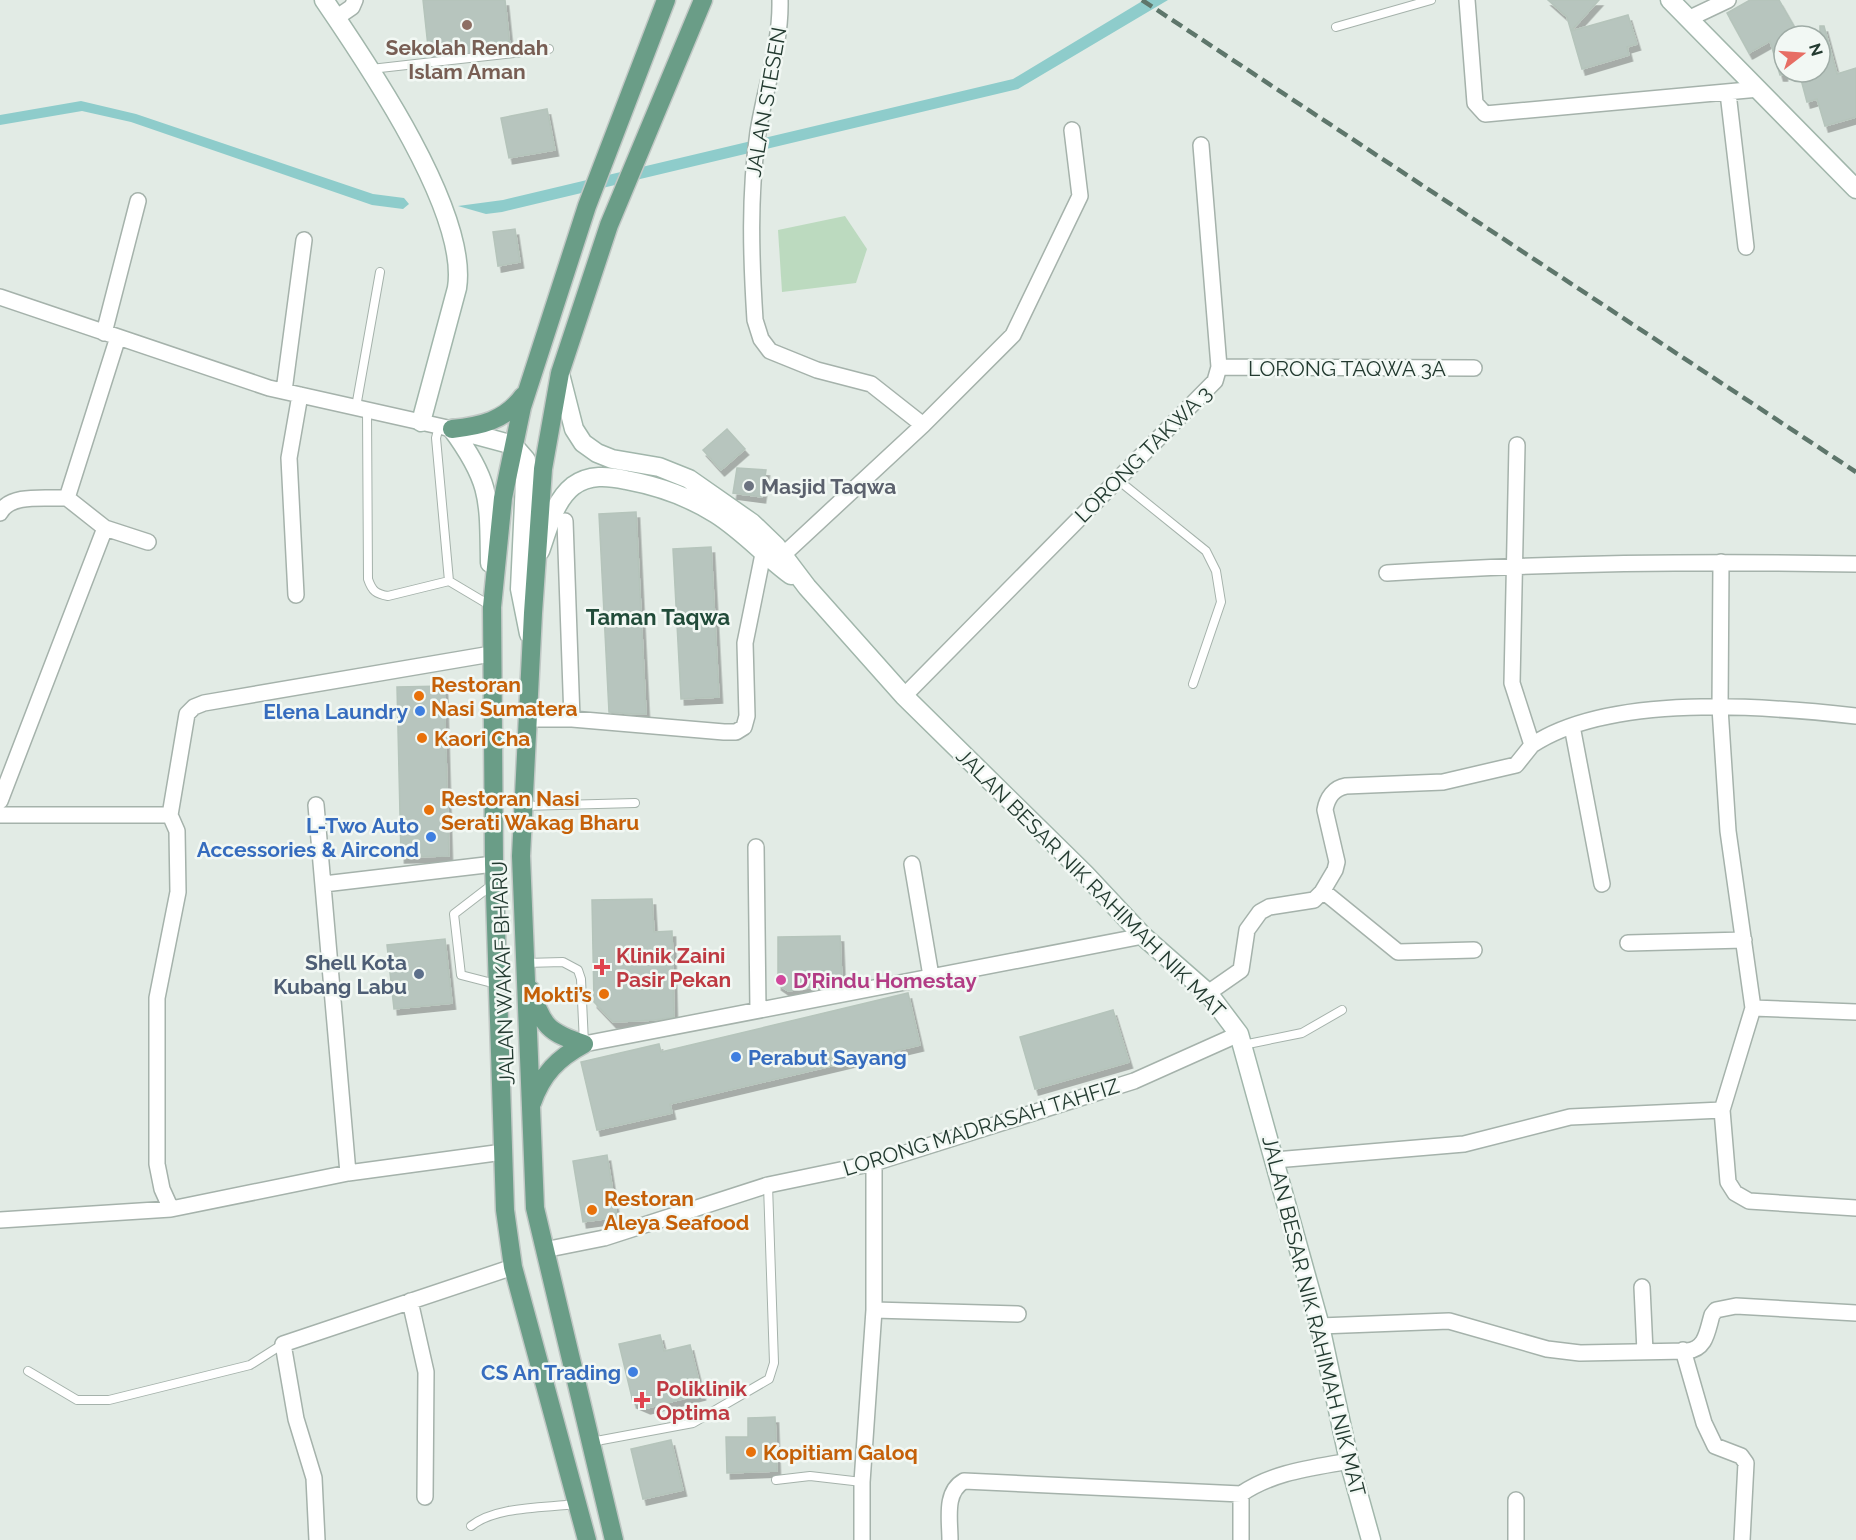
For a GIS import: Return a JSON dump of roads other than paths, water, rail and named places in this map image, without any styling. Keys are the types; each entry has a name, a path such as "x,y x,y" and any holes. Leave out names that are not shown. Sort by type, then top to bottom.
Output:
{"main road":[{"name":"JALAN WAKAF BHARU","path":"587,1540 513,1267 505,1210 494,882 492,607 503,498 527,389 587,206 666,0"},
{"name":"JALAN WAKAF BHARU","path":"614,1540 535,1208 520,856 532,645 543,469 560,372 609,225 703,0"},
{"path":"445,427 474,427 505,415 527,389"},
{"path":"523,963 537,1011 546,1026 558,1036 584,1044"},
{"path":"530,1107 537,1087 549,1068 566,1054 584,1044"}],"street":[{"path":"324,0 401,120 452,233 458,259 457,288 421,422"},
{"path":"336,18 352,7 356,0"},
{"name":"JALAN STESEN","path":"780,0 781,26 758,135 750,234 755,320 761,339 770,351 817,370 878,387 923,425"},
{"path":"1467,0 1475,103 1485,114 1759,89"},
{"path":"1670,0 1856,189"},
{"path":"1688,19 1728,0"},
{"path":"1728,93 1746,247"},
{"path":"783,555 923,425 1013,335 1080,196 1072,130"},
{"name":"LORONG TAKWA 3","path":"904,696 1212,386 1219,367 1201,145"},
{"path":"67,498 111,335 138,201"},
{"path":"296,595 289,458 304,240"},
{"path":"0,297 292,393 445,427 513,445 523,453 526,467 520,589 532,645"},
{"name":"LORONG TAQWA 3A","path":"1219,367 1474,368"},
{"name":"JALAN BESAR NIK RAHIMAH NIK MAT","path":"560,372 571,420 583,443 597,453 612,459 659,467 689,479 752,523 783,555 807,586 904,696 1085,874 1143,936 1208,993 1241,1039 1320,1326 1349,1461 1371,1540"},
{"name":"JALAN WAKAF BHARU","path":"445,427 472,458 484,480 489,506 492,607"},
{"path":"1517,445 1512,684 1532,745"},
{"name":"JALAN BESAR NIK RAHIMAH NIK MAT","path":"537,559 563,497 583,480 598,476 656,486 685,497 717,514 763,554 807,586"},
{"path":"0,513 4,507 16,500 67,498 105,528 148,542"},
{"path":"566,520 572,719"},
{"path":"0,801 105,528"},
{"path":"528,719 572,719 724,732 736,732 744,727 747,716 746,643 763,554"},
{"path":"1721,562 1720,708 1728,831 1753,1008 1722,1110 1728,1182 1735,1193 1749,1201 1856,1208"},
{"path":"1387,573 1515,565 1721,562 1856,564"},
{"path":"171,1209 162,1189 157,1164 158,998 178,892 177,831 170,815 183,724 187,714 194,707 491,654"},
{"path":"1208,993 1241,970 1247,930 1260,912 1269,908 1314,900 1323,891 1337,862 1325,810 1326,802 1335,790 1346,786 1443,782 1516,765 1532,745 1548,735 1620,713 1762,706 1856,716"},
{"path":"1572,726 1602,884"},
{"path":"316,805 348,1173"},
{"path":"0,815 170,815"},
{"path":"756,847 758,1010"},
{"path":"324,884 494,864"},
{"path":"912,864 931,976"},
{"path":"1323,891 1398,952 1474,950"},
{"path":"584,1044 1143,936"},
{"path":"1628,943 1744,940"},
{"path":"1753,1008 1856,1012"},
{"name":"LORONG MADRASAH TAHFIZ","path":"544,1250 604,1238 768,1185 874,1163 1134,1081 1241,1039"},
{"path":"1275,1160 1464,1144 1570,1117 1722,1110"},
{"path":"0,1220 171,1209 348,1173 503,1152"},
{"path":"862,1540 862,1482 874,1310 874,1163"},
{"path":"317,1540 314,1478 296,1419 283,1344 513,1267"},
{"path":"1642,1287 1645,1352"},
{"path":"410,1301 426,1372 424,1497"},
{"path":"1320,1326 1449,1321 1547,1349 1580,1353 1645,1352 1696,1350 1704,1344 1712,1315 1725,1308 1736,1306 1856,1313"},
{"path":"874,1310 1018,1314"},
{"path":"1683,1350 1704,1423 1715,1446 1741,1456 1746,1463 1742,1540"},
{"path":"950,1540 951,1495 956,1486 964,1481 1241,1494 1257,1483 1278,1475 1349,1461"},
{"path":"1241,1494 1241,1540"},
{"path":"1516,1500 1516,1540"}],"lane":[{"path":"1336,27 1431,0"},
{"path":"370,69 549,49"},
{"path":"380,272 361,409 368,579 371,588 378,595 388,596 449,581 492,607"},
{"path":"445,427 436,438 449,581"},
{"path":"1118,480 1206,551 1216,571 1221,602 1193,684"},
{"path":"524,806 635,803"},
{"path":"494,882 454,914 461,975 498,984"},
{"path":"523,963 562,962 571,964 578,970 584,1044"},
{"path":"1241,1039 1302,1033 1342,1010"},
{"path":"589,1442 693,1423 769,1379 774,1363 768,1185"},
{"path":"28,1371 77,1400 109,1400 250,1365 283,1344"},
{"path":"776,1480 810,1476 862,1482"},
{"path":"471,1527 478,1521 502,1512 578,1503"}],"water":[{"path":"1144,0 1168,0 1018,89 502,212 486,214 458,206 503,200 1013,79"},
{"path":"81,101 136,114 373,194 404,198 409,204 403,209 372,205 131,122 82,111 0,125 0,115"}],"railway":[{"path":"1142,0 1856,472"}],"place":[{"name":"Sekolah Rendah Islam Aman","path":"467,25"},
{"name":"Masjid Taqwa","path":"749,486"},
{"name":"Restoran Nasi Sumatera","path":"419,696"},
{"name":"Elena Laundry","path":"420,711"},
{"name":"Kaori Cha","path":"422,738"},
{"name":"Restoran Nasi Serati Wakag Bharu","path":"429,810"},
{"name":"L-Two Auto Accessories & Aircond","path":"431,837"},
{"name":"Klinik Zaini Pasir Pekan","path":"602,967"},
{"name":"Shell Kota Kubang Labu","path":"419,974"},
{"name":"D’Rindu Homestay","path":"781,980"},
{"name":"Mokti’s","path":"604,994"},
{"name":"Perabut Sayang","path":"736,1057"},
{"name":"Restoran Aleya Seafood","path":"592,1210"},
{"name":"CS An Trading","path":"633,1372"},
{"name":"Poliklinik Optima","path":"642,1400"},
{"name":"Kopitiam Galoq","path":"751,1452"}],"district":[{"name":"Taman Taqwa","path":"658,617"}]}
